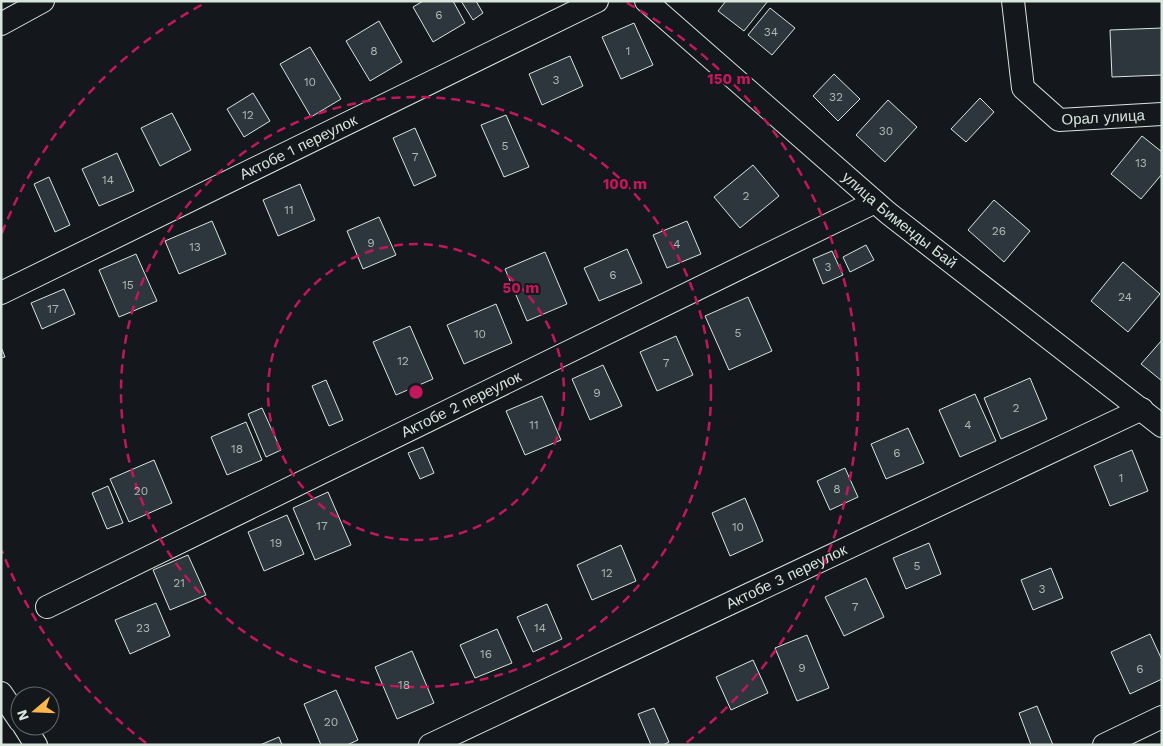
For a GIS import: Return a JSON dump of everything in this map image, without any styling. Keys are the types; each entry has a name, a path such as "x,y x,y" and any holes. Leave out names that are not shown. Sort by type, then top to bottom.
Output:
{"street":[{"path":"1,24 43,1"},
{"name":"Актобе 1 переулок","path":"1,293 597,1"},
{"name":"улица Бименды Бай","path":"646,1 875,202 1162,426"},
{"name":"Орал улица","path":"1013,1 1023,88 1059,120 1162,114"},
{"name":"Актобе 2 переулок","path":"47,608 875,202"},
{"name":"Актобе 3 переулок","path":"430,745 1142,409"},
{"path":"1,693 10,706"},
{"path":"1104,745 1162,718"}],"building":[{"path":"423,1 453,1 465,23 433,42 413,7"},
{"path":"461,1 476,1 483,13 473,20"},
{"path":"726,1 768,1 744,31 718,11"},
{"path":"770,8 795,28 772,55 748,35"},
{"path":"379,21 402,62 370,81 346,41"},
{"path":"634,23 653,65 621,79 602,37"},
{"path":"1162,28 1162,75 1112,77 1110,30"},
{"path":"310,47 341,99 311,117 280,64"},
{"path":"570,56 583,86 542,105 529,74"},
{"path":"834,74 860,99 838,121 813,96"},
{"path":"253,93 270,121 244,137 227,109"},
{"path":"980,98 994,112 966,142 951,129"},
{"path":"888,100 917,127 885,162 856,135"},
{"path":"172,113 191,150 160,166 141,128"},
{"path":"506,115 529,167 504,177 481,125"},
{"path":"415,128 436,176 414,186 393,138"},
{"path":"1142,136 1162,152 1162,174 1141,199 1111,174"},
{"path":"117,153 134,191 99,206 82,169"},
{"path":"753,165 779,196 740,228 714,197"},
{"path":"49,177 70,225 55,232 34,184"},
{"path":"300,184 315,220 278,236 263,200"},
{"path":"994,200 1030,231 1004,262 968,230"},
{"path":"379,217 396,255 363,269 347,231"},
{"path":"212,221 226,254 179,274 165,241"},
{"path":"687,221 701,254 667,268 653,235"},
{"path":"866,245 874,260 850,272 843,257"},
{"path":"627,249 642,283 599,301 584,268"},
{"path":"832,251 843,275 823,284 813,259"},
{"path":"545,252 567,304 527,321 505,269"},
{"path":"136,254 157,301 119,317 99,270"},
{"path":"1123,262 1160,294 1128,332 1091,301"},
{"path":"64,289 75,314 42,329 31,303"},
{"path":"748,297 772,351 729,370 705,316"},
{"path":"496,304 512,343 464,364 447,325"},
{"path":"410,326 433,379 396,395 373,342"},
{"path":"676,336 693,375 657,391 640,352"},
{"path":"1162,340 1162,381 1141,364"},
{"path":"1,347 5,357 1,358"},
{"path":"603,365 622,406 590,420 572,379"},
{"path":"1030,378 1047,419 1001,439 984,398"},
{"path":"326,380 343,420 329,426 312,386"},
{"path":"975,394 996,441 960,457 939,410"},
{"path":"542,396 561,440 525,455 506,411"},
{"path":"262,408 281,450 266,457 248,414"},
{"path":"246,422 262,460 227,475 211,437"},
{"path":"908,428 924,463 886,479 871,444"},
{"path":"423,447 434,473 420,479 408,453"},
{"path":"1132,450 1148,491 1110,506 1094,466"},
{"path":"154,460 172,503 129,522 110,479"},
{"path":"845,468 858,497 830,510 817,481"},
{"path":"108,486 123,523 107,529 92,493"},
{"path":"328,492 351,545 315,560 293,508"},
{"path":"745,498 763,541 730,556 712,513"},
{"path":"287,515 304,554 264,571 248,532"},
{"path":"929,543 941,574 906,589 893,558"},
{"path":"621,545 636,581 592,600 577,565"},
{"path":"188,555 206,595 170,610 153,570"},
{"path":"1051,568 1063,598 1033,610 1021,580"},
{"path":"866,578 884,617 844,636 825,597"},
{"path":"156,603 170,636 130,654 115,620"},
{"path":"547,604 562,639 533,652 517,617"},
{"path":"497,629 512,663 475,678 460,645"},
{"path":"1150,634 1162,660 1162,679 1130,694 1111,652"},
{"path":"807,635 829,688 797,701 775,648"},
{"path":"412,651 434,703 397,719 375,667"},
{"path":"753,660 768,693 731,710 716,677"},
{"path":"336,690 358,740 347,745 321,745 304,704"},
{"path":"1037,706 1053,745 1031,745 1019,713"},
{"path":"654,708 669,742 663,745 651,745 638,714"},
{"path":"279,737 282,745 260,745"}]}
